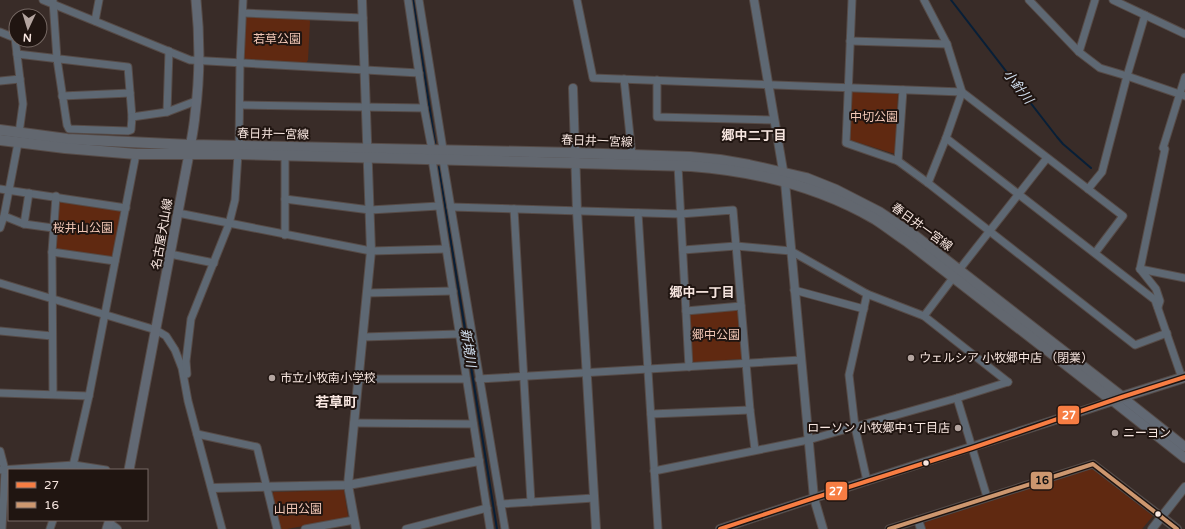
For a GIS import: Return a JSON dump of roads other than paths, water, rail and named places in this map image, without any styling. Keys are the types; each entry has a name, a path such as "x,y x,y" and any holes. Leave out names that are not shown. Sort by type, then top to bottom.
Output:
{"main road":[{"name":"名古屋犬山線","path":"129,469 190,150 195,115 198,60 196,0"},
{"name":"春日井一宮線","path":"0,130 18,138 66,148 136,154 190,150 238,150 432,155 443,160 575,158 632,155 720,160 784,177"},
{"name":"春日井一宮線","path":"0,140 18,138 67,139 190,150"},
{"name":"春日井一宮線","path":"432,155 443,149 719,168 747,173 806,178 836,190 879,212 915,236 956,274 1117,399"},
{"name":"春日井一宮線","path":"238,150 285,156 367,153"},
{"path":"1117,399 1184,378"},
{"path":"1117,399 1185,447"},
{"path":"1117,399 1185,458"}],"street":[{"path":"44,0 53,2 190,60 419,73"},
{"path":"95,21 99,0"},
{"path":"188,401 186,361 191,319 229,224 235,200 243,0"},
{"path":"305,529 355,525 348,485 371,251 362,0"},
{"path":"408,0 473,424 480,461 484,472 490,529"},
{"path":"419,0 443,149"},
{"path":"577,0 593,78 962,92"},
{"path":"754,0 784,177 814,498 823,529"},
{"path":"852,0 846,143 898,161 990,230 1135,345 1167,333"},
{"path":"924,0 947,44 962,92 1123,216 1095,253"},
{"path":"1029,0 1079,52 1100,68 1182,95"},
{"path":"1079,52 1095,0"},
{"path":"1113,0 1185,34"},
{"path":"17,54 57,59 128,67 132,117 131,130 69,129 62,96 57,59 53,2"},
{"path":"243,13 363,18"},
{"path":"1088,190 1102,172 1127,76 1145,15"},
{"path":"0,32 15,38 23,104 9,190 0,228"},
{"path":"850,41 947,44"},
{"path":"167,112 169,51"},
{"path":"1140,269 1165,149 1163,148 1182,95 1185,77"},
{"path":"0,81 20,79"},
{"path":"624,79 632,155"},
{"path":"657,80 657,117 774,120"},
{"path":"573,88 577,210 596,529"},
{"path":"898,161 903,90"},
{"path":"928,183 962,92"},
{"path":"62,96 130,93"},
{"path":"132,117 167,112 196,101"},
{"path":"240,105 424,108"},
{"path":"946,138 1155,300 1184,378"},
{"path":"73,467 89,396 136,154"},
{"path":"285,156 285,235"},
{"path":"924,316 1047,158"},
{"path":"443,160 505,529"},
{"path":"678,166 689,367"},
{"path":"0,189 56,196 126,208"},
{"path":"24,224 29,193"},
{"path":"53,394 52,252 56,196"},
{"path":"285,199 370,210 439,206"},
{"path":"451,207 680,214 733,210 750,410 755,450"},
{"path":"514,209 531,502"},
{"path":"178,213 371,251 446,249"},
{"path":"638,213 658,529"},
{"path":"4,216 24,224 53,228"},
{"path":"654,471 808,440 1008,382 924,316 867,294 791,251 736,246 683,250"},
{"path":"52,252 115,261"},
{"path":"170,254 214,263"},
{"path":"1140,269 1185,278"},
{"path":"1140,269 1156,289 1160,301 1158,307"},
{"path":"0,283 156,330 166,336 182,368 188,401 222,529"},
{"path":"794,290 864,309"},
{"path":"367,293 453,291"},
{"path":"867,294 848,375 855,427 867,481"},
{"path":"686,311 741,306"},
{"path":"0,331 52,336"},
{"path":"363,337 459,334"},
{"path":"172,346 187,348"},
{"path":"479,379 801,360"},
{"path":"358,378 466,379"},
{"path":"0,392 89,396"},
{"path":"957,398 987,497"},
{"path":"720,529 972,448 1117,399"},
{"path":"651,414 750,410"},
{"path":"354,423 473,424"},
{"path":"197,434 258,447 277,529"},
{"path":"0,451 2,470 2,529"},
{"path":"212,488 348,485 480,461"},
{"path":"888,529 1093,464 1177,529"},
{"path":"26,469 73,467 95,469"},
{"path":"484,472 496,471"},
{"path":"1152,529 1185,487"},
{"path":"501,504 594,498"},
{"path":"406,529 487,508"},
{"path":"918,520 921,529"}],"waterway":[{"name":"新境川","path":"413,0 435,143"},
{"name":"小針川","path":"951,0 1057,137 1091,168"},
{"name":"新境川","path":"439,167 497,529"}],"place":[{"name":"ウェルシア 小牧郷中店 （閉業）","path":"911,358"},
{"name":"市立小牧南小学校","path":"272,378"},
{"name":"ローソン 小牧郷中1丁目店","path":"958,428"},
{"name":"ニーヨン","path":"1115,433"}],"district":[{"name":"郷中二丁目","path":"754,136"},
{"name":"郷中一丁目","path":"702,293"},
{"name":"若草町","path":"336,402"}],"park label":[{"name":"若草公園","path":"277,39"},
{"name":"中切公園","path":"874,117"},
{"name":"桜井山公園","path":"83,228"},
{"name":"郷中公園","path":"716,335"},
{"name":"山田公園","path":"298,509"}]}
